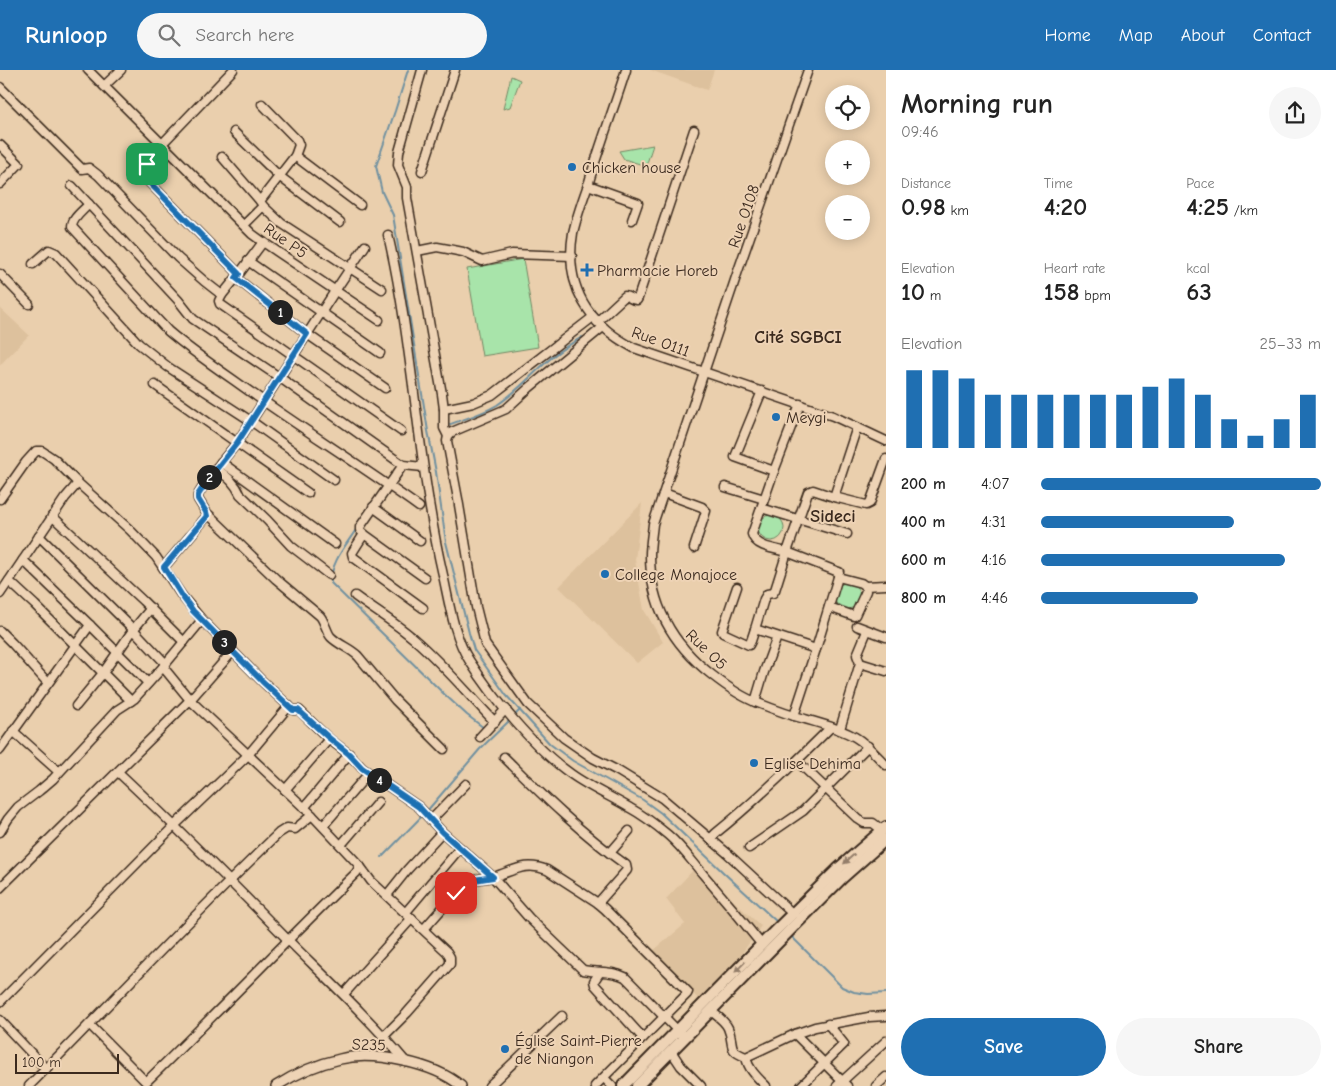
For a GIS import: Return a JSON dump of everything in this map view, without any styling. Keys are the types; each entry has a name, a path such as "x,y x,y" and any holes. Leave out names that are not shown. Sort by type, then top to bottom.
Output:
{"main road":[{"path":"623,1086 681,1034 711,1011 791,920 842,878 885,836"},
{"path":"637,1086 671,1051 681,1034 762,945 778,935"}],"street":[{"name":"Rue P5","path":"88,70 252,234 379,320"},
{"path":"104,86 121,70"},
{"path":"233,70 147,164 147,180 238,276 307,334 385,388"},
{"path":"422,70 399,152 398,166 407,187 407,198 444,409 444,428 448,436 447,441 476,607 485,644 528,704 564,738 593,758 662,798 727,853 791,920"},
{"path":"422,171 455,70"},
{"name":"Rue O111","path":"626,70 597,153 573,235 572,274 588,311 621,341 634,348 833,416 886,441"},
{"name":"Rue O108","path":"705,371 808,70"},
{"path":"0,87 82,170 89,168 98,175 178,258 222,295"},
{"path":"244,225 295,156 299,145 297,140 262,104"},
{"path":"448,436 452,432 506,409 625,296 637,300 694,130"},
{"path":"234,132 279,176 340,222"},
{"path":"0,145 19,164 0,184"},
{"path":"295,156 360,205"},
{"path":"222,157 261,203 281,223 382,288"},
{"path":"588,185 638,203 632,220"},
{"path":"72,186 178,300 193,320 279,377 403,465 423,467"},
{"path":"89,204 74,220 72,227 182,344 419,507"},
{"path":"388,235 399,284 423,467 438,558 451,614 462,649 506,710 542,749 571,774 630,808 669,836 686,852 762,945"},
{"path":"263,242 222,295 219,301 221,306 401,431"},
{"path":"365,246 237,443 218,465 198,495 198,499 206,512 276,579 320,616 330,637 353,651 395,700 444,749"},
{"path":"417,251 437,247 463,252 482,261 512,254 572,256"},
{"path":"33,264 48,250 56,253 139,344 334,480"},
{"path":"248,262 380,353"},
{"path":"0,274 29,304"},
{"path":"444,409 474,403 492,395 598,322"},
{"name":"Rue O5","path":"705,371 653,524 650,555 653,586 660,611 676,640 691,657 724,685 755,702 794,716 840,729 868,746 886,765"},
{"path":"155,385 308,493"},
{"path":"762,392 735,457 774,471"},
{"path":"794,716 839,572 787,552 757,543 753,539 752,534 800,404"},
{"path":"834,498 858,427"},
{"path":"0,500 26,462 36,451 42,451 54,459 156,557 182,596 202,620 293,710 298,710 369,773 427,815 442,832 493,877 529,918 584,970 616,972 625,977 681,1034"},
{"path":"737,587 722,631 725,635 749,645 752,641 764,600 767,594 773,593 775,590 808,492 866,506 870,503 886,459"},
{"path":"218,465 335,544"},
{"path":"218,465 238,488 240,494 291,546 329,574"},
{"path":"403,465 360,527 360,530 425,578"},
{"path":"0,594 52,516 78,483"},
{"path":"725,487 764,499"},
{"path":"664,493 706,510 694,548"},
{"path":"374,507 420,541"},
{"path":"761,508 847,534"},
{"path":"164,567 204,520 207,516 206,512"},
{"path":"52,516 151,608 184,642"},
{"path":"364,534 352,553 353,557 423,608"},
{"path":"39,536 133,630 165,666 190,700 312,815 360,866 371,881 447,952 451,960 450,964 384,1036"},
{"path":"23,560 148,683"},
{"path":"838,577 866,586 886,585"},
{"path":"9,581 131,701"},
{"path":"829,606 854,616 856,615 866,591 866,586"},
{"path":"355,596 387,617 415,639 495,722"},
{"path":"76,706 151,608"},
{"path":"0,832 12,812 39,791 117,710 131,701 165,666 202,620"},
{"path":"0,750 90,625"},
{"path":"857,626 886,637"},
{"path":"755,629 816,649"},
{"path":"840,729 860,663 857,655 867,630"},
{"path":"0,631 48,683"},
{"path":"755,702 777,637"},
{"path":"0,888 190,700 233,651"},
{"path":"860,663 886,670"},
{"path":"0,1002 248,754 289,706"},
{"path":"480,737 506,710"},
{"path":"710,839 755,801 831,727"},
{"path":"13,731 59,772"},
{"path":"285,790 329,738"},
{"path":"749,848 803,811 868,746"},
{"path":"304,808 349,754"},
{"path":"504,757 576,824 626,865 627,870 598,903"},
{"path":"797,761 861,822 873,823 885,836"},
{"path":"118,772 344,994 406,1062"},
{"path":"323,826 369,773"},
{"path":"427,815 466,784"},
{"path":"341,845 378,802"},
{"path":"29,1086 229,880 278,833 287,828 295,829 312,815"},
{"path":"610,853 630,831"},
{"path":"387,895 442,832"},
{"path":"344,994 409,915 460,848"},
{"path":"90,1025 146,1085 288,939 356,873 360,866"},
{"path":"424,929 463,885 472,880 493,877 522,867 538,866 555,874 598,903 688,992 595,1086"},
{"path":"600,972 594,981 598,990 643,1038"},
{"path":"711,1011 727,1026 733,1049 737,1054 746,1057 795,1034 815,1027 869,1017 886,1016"},
{"path":"489,1086 562,1016"},
{"path":"0,1020 46,1069"},
{"path":"801,1086 844,1044 828,1024"},
{"path":"795,1034 842,1084 886,1041"},
{"path":"671,1051 681,1066 702,1086"},
{"name":"S235","path":"276,1086 301,1073 341,1059 367,1056 424,1067 447,1077 461,1086"},
{"path":"746,1057 750,1069 766,1086"},
{"path":"876,1086 886,1077"},
{"path":"604,1078 612,1086"}],"shaded area":[{"path":"650,70 714,70 707,90"},
{"path":"0,308 29,335 0,365"},
{"name":"College Monajoce","path":"642,503 635,560 644,610 663,642 637,663 559,587"},
{"path":"696,867 761,926 738,959 698,999 653,951 685,924 666,899"}],"green space":[{"path":"511,76 520,80 510,107 503,109"},
{"path":"653,145 646,166 624,159 619,151"},
{"path":"523,259 538,347 482,356 467,269"},
{"path":"771,515 780,519 784,528 780,537 771,541 762,537 758,528 762,519"},
{"path":"847,583 857,586 860,596 857,606 847,609 837,606 834,596 837,586"}],"waterway":[{"path":"408,70 376,166 382,192 393,215 446,542 474,650 506,695 550,744 573,761 643,800 661,813 777,922"},
{"path":"448,425 479,414 497,405 557,353 582,337"},
{"path":"357,528 336,561 331,576 331,583 443,693 484,728"},
{"path":"513,717 520,710"},
{"path":"427,811 480,749 510,720"},
{"path":"382,857 424,814"},
{"path":"789,934 842,987 854,992 868,994 886,993"}],"place":[{"name":"Chicken house","path":"572,167"},
{"name":"Pharmacie Horeb","path":"587,270"},
{"name":"Meygi","path":"776,417"},
{"name":"College Monajoce","path":"605,574"},
{"name":"Eglise Dehima","path":"754,763"},
{"name":"Église Saint-Pierre de Niangon","path":"505,1049"}],"district":[{"name":"Cité SGBCI","path":"798,337"},
{"name":"Sideci","path":"833,516"}],"route":[{"path":"147,164 147,180 239,274 236,278 307,334 237,443 198,495 198,499 207,516 164,567 193,611 262,681 293,710 298,710 349,754 362,768 419,807 442,832 493,877 468,881 456,893"}]}
